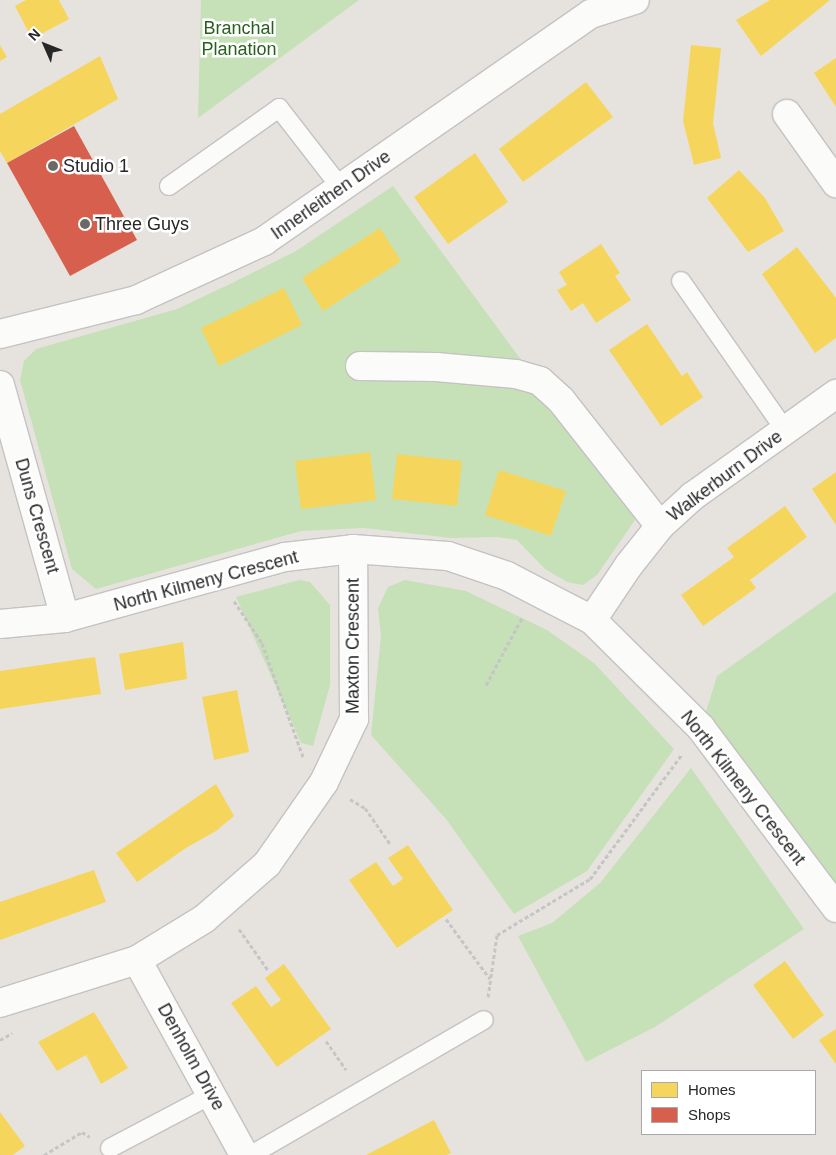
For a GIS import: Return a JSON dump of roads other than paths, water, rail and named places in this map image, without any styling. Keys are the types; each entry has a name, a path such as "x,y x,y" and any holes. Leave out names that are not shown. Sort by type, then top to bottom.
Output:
{"street":[{"name":"Innerleithen Drive","path":"0,334 136,300 264,241 591,14 635,0"},
{"path":"787,114 836,183"},
{"path":"360,366 436,367 516,374 540,381 561,400 660,526"},
{"name":"Duns Crescent","path":"0,385 65,618"},
{"name":"Walkerburn Drive","path":"592,620 629,565 660,526 693,496 836,394"},
{"name":"North Kilmeny Crescent","path":"0,624 65,618 285,557 353,549 448,556 507,576 592,620 701,728 836,908"},
{"name":"Maxton Crescent","path":"0,1003 137,960 204,919 267,864 322,785 354,719 353,549"},
{"name":"Denholm Drive","path":"137,960 244,1155"}],"lane":[{"path":"169,186 279,108 341,188"},
{"path":"681,282 785,430"},
{"path":"251,1155 484,1020"},
{"path":"110,1148 211,1095"}],"place":[{"name":"Studio 1","path":"53,166"},
{"name":"Three Guys","path":"85,224"}],"park label":[{"name":"Branchal Planation","path":"239,39"}]}
